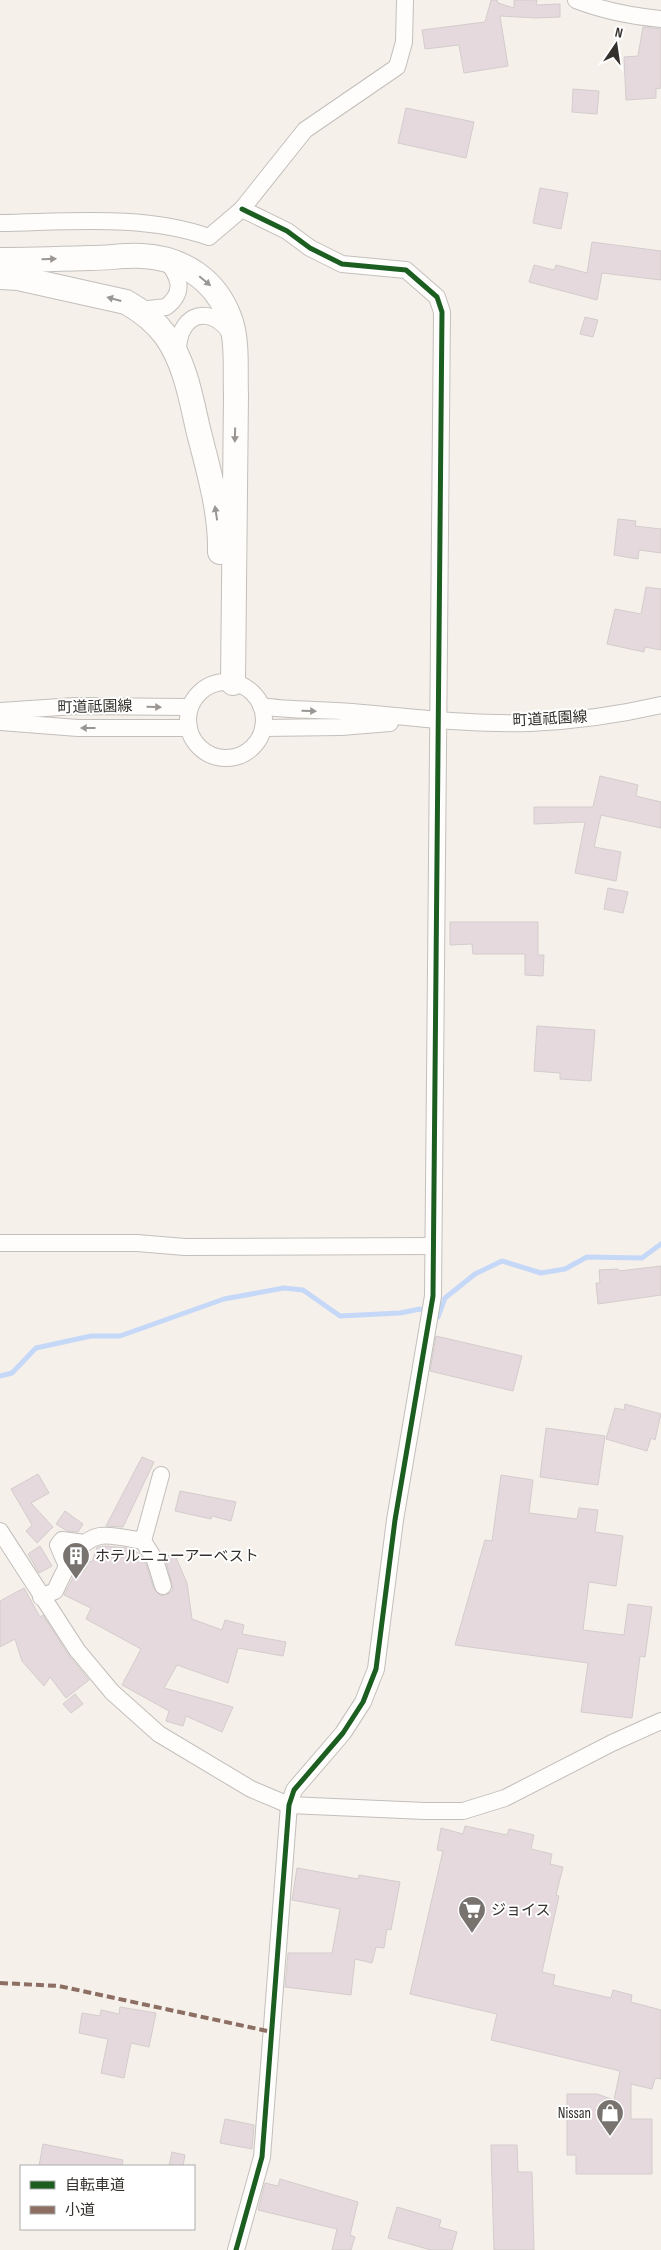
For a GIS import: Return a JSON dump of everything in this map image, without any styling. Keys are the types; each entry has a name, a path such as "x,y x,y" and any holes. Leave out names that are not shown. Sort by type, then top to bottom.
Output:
{"highway":[{"path":"0,260 142,256 167,261 191,270 208,282 220,298 230,321 236,395 225,684"},
{"path":"0,277 18,278 126,302 140,310 154,322 167,338 177,356 189,393 217,513 220,544 225,684"}],"street":[{"path":"0,222 126,222 186,229 209,237 242,208 305,130 396,67 404,42 405,0"},
{"path":"576,0 594,8 629,16 661,19"},
{"path":"236,2250 262,2157 289,1805 294,1790 343,1733 363,1702 376,1670 395,1520 433,1296 442,312 436,297 406,270 342,264 310,248 287,231 242,208"},
{"path":"140,310 166,307 176,295 179,286 177,274 167,261"},
{"path":"177,356 183,329 196,317 208,315 217,318 224,324 232,336"},
{"path":"225,684 250,691 261,706 264,717 259,739 251,749 240,755 228,758 216,757 205,752 196,744 189,728 190,708 201,692 225,684"},
{"name":"町道祗園線","path":"261,706 285,710 349,712 438,720 530,723 623,714 661,705"},
{"name":"町道祗園線","path":"0,711 75,706 190,708"},
{"name":"町道祗園線","path":"263,728 341,727 438,720"},
{"name":"町道祗園線","path":"0,722 78,728 189,728"},
{"path":"0,1243 137,1244 186,1247 432,1246"},
{"path":"162,1475 143,1541 154,1560 163,1586"},
{"path":"0,1531 77,1650 112,1692 159,1734 251,1789 289,1805 463,1811 504,1798 612,1742 661,1721"},
{"path":"41,1597 55,1591 68,1566 58,1545 62,1540 85,1543 100,1536 143,1541"}],"building":[{"path":"491,0 497,0 498,3 514,8 514,0 537,0 536,5 560,4 560,17 500,16 508,66 464,73 459,45 425,49 422,30 485,22"},
{"path":"643,27 661,29 661,88 656,89 656,98 626,100 624,57 638,56"},
{"path":"573,89 599,91 597,114 572,112"},
{"path":"406,108 474,122 466,158 398,143"},
{"path":"540,188 568,193 561,229 533,223"},
{"path":"592,242 661,251 661,280 602,273 597,300 529,282 534,265 554,270 556,265 587,273"},
{"path":"585,317 598,320 593,337 580,334"},
{"path":"618,519 636,521 635,526 661,529 661,553 639,550 638,559 614,555"},
{"path":"646,587 661,589 661,650 645,647 644,652 607,644 615,609 641,614"},
{"path":"600,776 638,785 636,796 661,802 661,828 601,815 594,847 621,852 616,881 575,873 585,822 534,824 534,807 593,807"},
{"path":"608,888 628,892 623,913 604,909"},
{"path":"450,922 538,922 538,955 544,955 543,976 525,975 525,954 473,954 472,944 450,945"},
{"path":"537,1026 595,1030 591,1081 560,1079 560,1073 534,1071"},
{"path":"661,1266 661,1295 598,1304 596,1283 600,1283 599,1270 618,1269 619,1271"},
{"path":"436,1336 522,1356 513,1391 430,1371"},
{"path":"625,1404 661,1414 655,1440 651,1438 647,1451 606,1439 615,1408 624,1410"},
{"path":"546,1428 605,1436 598,1485 540,1477"},
{"path":"142,1457 154,1462 123,1527 106,1526"},
{"path":"38,1474 49,1493 31,1503 53,1527 37,1543 26,1531 32,1525 11,1489"},
{"path":"501,1475 533,1480 529,1513 577,1519 579,1508 598,1510 595,1532 623,1536 616,1586 589,1582 583,1630 624,1635 628,1604 652,1607 645,1657 640,1656 632,1718 581,1712 588,1663 455,1645 485,1540 492,1541"},
{"path":"180,1491 236,1502 231,1521 212,1516 211,1519 175,1511"},
{"path":"65,1511 83,1524 78,1532 67,1531 56,1524"},
{"path":"40,1546 52,1566 39,1573 28,1554"},
{"path":"97,1547 127,1548 139,1553 146,1564 154,1589 161,1596 170,1593 173,1589 165,1557 174,1553 187,1583 192,1619 222,1630 225,1620 244,1625 242,1634 286,1642 283,1656 238,1648 228,1683 177,1665 164,1688 233,1707 222,1732 186,1716 183,1726 166,1721 169,1711 122,1685 141,1649 86,1619 91,1608 64,1595 78,1568 84,1571 89,1561 92,1562"},
{"path":"24,1588 40,1617 43,1615 69,1656 89,1680 66,1698 50,1677 44,1686 22,1661 15,1639 0,1647 0,1601"},
{"path":"75,1694 83,1704 71,1713 63,1704"},
{"path":"465,1826 507,1835 509,1829 534,1835 531,1849 552,1854 550,1864 563,1867 556,1895 559,1896 542,1972 555,1975 553,1985 611,1998 613,1990 632,1995 631,2002 661,2010 661,2079 655,2078 652,2089 631,2084 631,2119 652,2119 652,2174 576,2174 576,2155 567,2155 567,2094 597,2094 614,2100 620,2071 491,2040 497,2014 410,1994 443,1851 437,1850 441,1828 463,1834"},
{"path":"297,1868 358,1879 359,1875 400,1882 391,1930 387,1929 384,1948 376,1947 372,1963 355,1959 351,1995 285,1987 288,1953 332,1953 340,1909 292,1900"},
{"path":"120,2007 156,2013 149,2047 131,2043 124,2078 101,2073 108,2039 79,2033 82,2013 100,2016 101,2010 119,2014"},
{"path":"225,2119 254,2125 252,2149 220,2143"},
{"path":"43,2144 123,2160 122,2165 39,2165"},
{"path":"491,2145 517,2145 518,2172 532,2172 534,2250 494,2250"},
{"path":"172,2152 185,2155 183,2165 169,2165"},
{"path":"280,2179 358,2202 350,2235 355,2237 351,2250 332,2250 337,2229 258,2210 265,2183 278,2186"},
{"path":"397,2207 441,2220 439,2227 457,2232 452,2250 431,2250 388,2238"}],"waterway":[{"path":"0,1376 12,1373 36,1348 91,1336 120,1336 224,1299 284,1288 303,1290 340,1316 400,1313 420,1309 438,1317 445,1298 475,1274 502,1261 541,1273 565,1269 587,1257 642,1258 661,1244"}],"marked path":[{"path":"0,1983 59,1986 272,2032"}],"cycle path":[{"path":"236,2250 262,2157 289,1805 294,1790 343,1733 363,1702 376,1669 395,1520 433,1296 442,312 437,297 406,270 342,264 310,248 287,231 242,209"}],"place":[{"name":"ホテルニューアーベスト","path":"76,1580"},
{"name":"ジョイス","path":"472,1934"},
{"name":"Nissan","path":"610,2137"}]}
